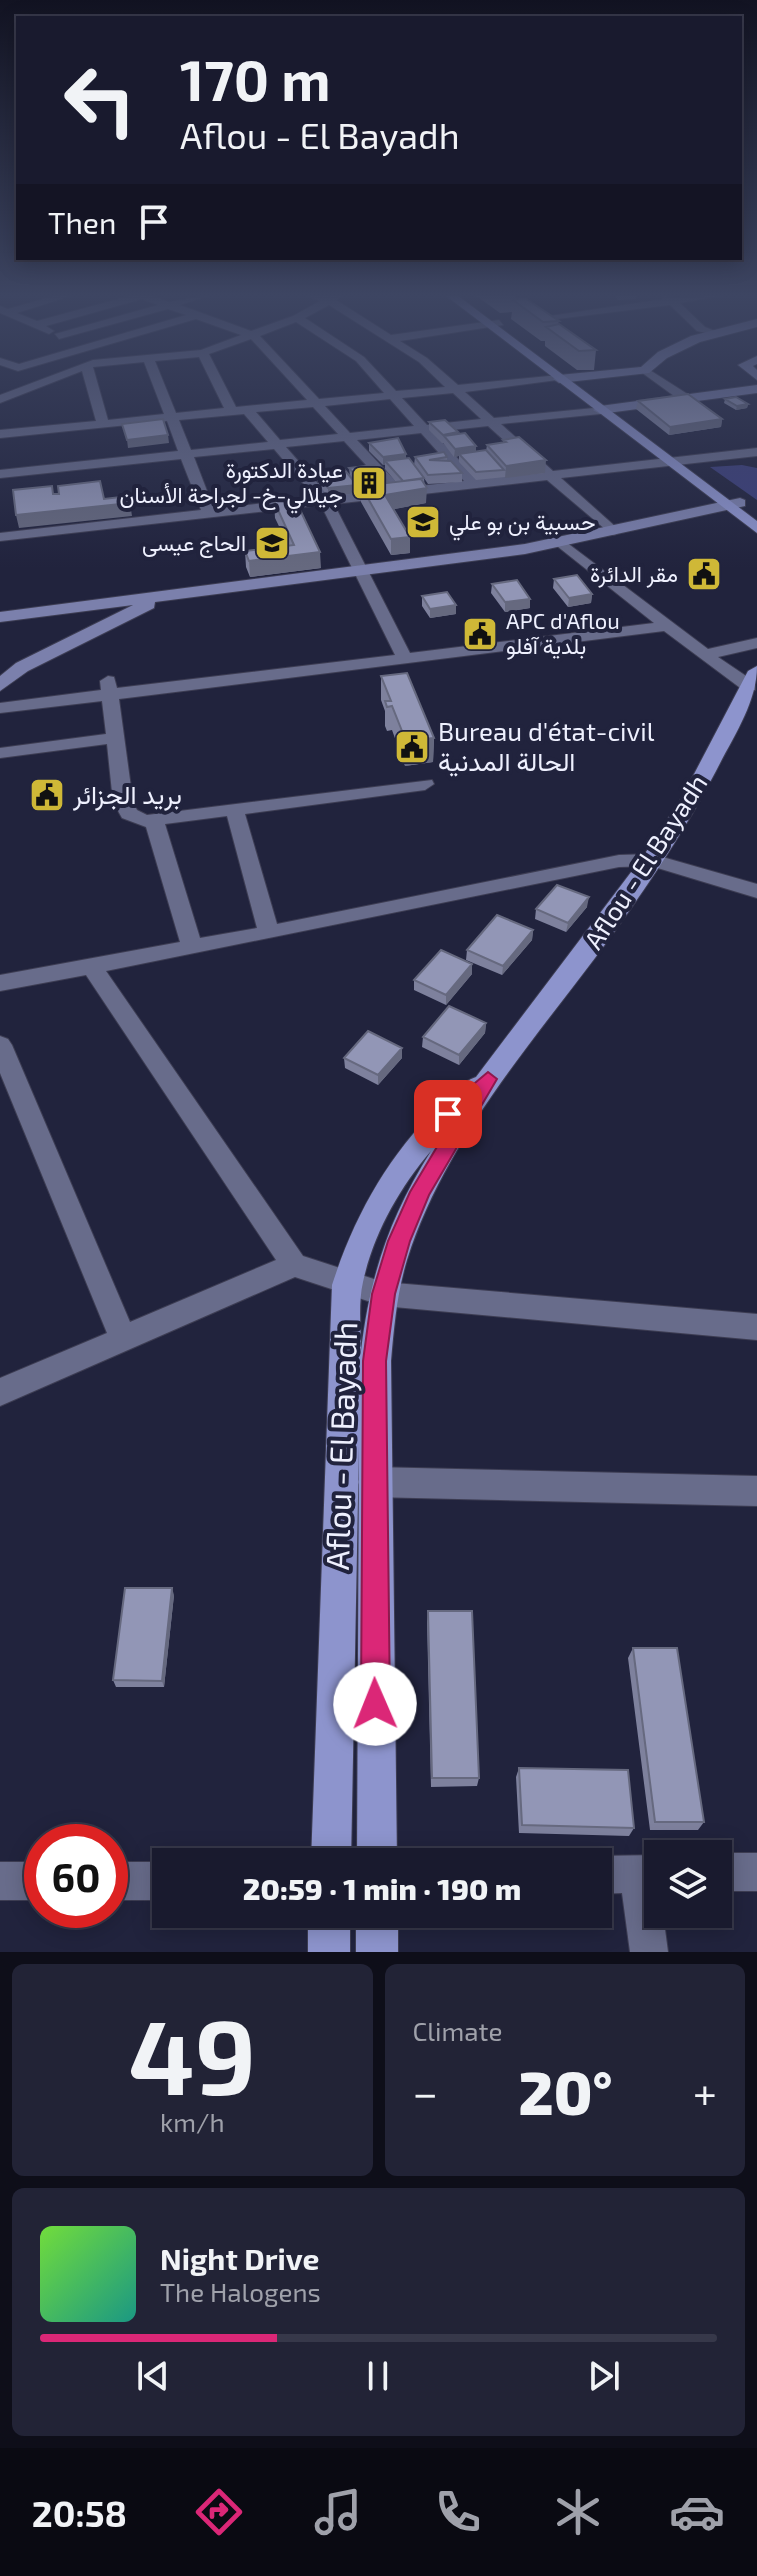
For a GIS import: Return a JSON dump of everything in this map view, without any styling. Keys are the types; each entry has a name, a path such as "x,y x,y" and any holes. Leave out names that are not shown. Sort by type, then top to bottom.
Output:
{"main road":[{"path":"575,386 669,461 733,504 757,515"},
{"path":"606,409 685,460 757,528"},
{"name":"Aflou - El Bayadh","path":"377,1848 373,1482 375,1361 383,1294 410,1213 488,1079 589,949 652,860 692,797 753,679"},
{"name":"Aflou - El Bayadh","path":"331,1848 347,1285 367,1224 390,1181 456,1104 488,1079"},
{"path":"329,1928 329,1952"},
{"path":"377,1928 377,1952"}],"street":[{"path":"0,399 20,393 27,386"},
{"path":"95,386 103,424"},
{"path":"160,386 209,513"},
{"path":"219,386 232,412"},
{"path":"300,386 398,492"},
{"path":"383,386 474,484"},
{"path":"453,386 612,531"},
{"path":"0,434 492,386"},
{"path":"668,386 685,398"},
{"path":"0,474 606,409 757,389"},
{"path":"248,411 325,500 404,657"},
{"path":"0,537 754,453"},
{"path":"0,617 562,543 733,504"},
{"path":"562,543 705,655 753,679"},
{"path":"0,685 22,667 162,597"},
{"path":"107,603 120,618"},
{"path":"0,695 253,675 667,626"},
{"path":"705,655 757,643"},
{"path":"0,708 108,686"},
{"path":"108,686 125,808 136,818 155,823 425,784"},
{"path":"0,753 115,738"},
{"path":"235,812 269,933"},
{"path":"155,823 192,947"},
{"path":"0,983 269,933 608,862 652,860 757,891"},
{"path":"92,967 294,1265 347,1285 383,1294 757,1327"},
{"path":"0,1045 123,1338"},
{"path":"0,1392 294,1265"},
{"path":"373,1482 757,1491"},
{"path":"732,1872 757,1872 757,1864"},
{"path":"612,1875 644,1874"},
{"path":"0,1881 24,1881"},
{"path":"128,1881 152,1881"},
{"path":"649,1928 649,1952"}],"shaded area":[{"path":"742,465 757,468 757,500 710,467"}],"building":[{"path":"688,394 722,419 670,427 638,401"},
{"path":"736,397 748,404 737,406 725,399"},
{"path":"163,419 168,435 127,440 122,424"},
{"path":"445,420 458,432 443,435 429,422"},
{"path":"465,433 476,446 455,449 444,436"},
{"path":"519,437 546,460 506,466 487,445"},
{"path":"398,438 406,454 383,457 369,443"},
{"path":"486,450 504,470 476,472 459,454"},
{"path":"444,452 447,457 429,460 451,461 462,473 428,475 415,457"},
{"path":"409,458 424,478 403,481 385,461"},
{"path":"374,465 388,482 362,483 349,468"},
{"path":"344,469 357,485 328,488 317,474"},
{"path":"421,479 427,488 385,495 410,537 391,539 361,486"},
{"path":"100,481 104,499 129,496 130,503 16,515 13,490 52,486 53,494 59,494 58,486"},
{"path":"295,499 320,552 249,561 245,551 294,545 274,501"},
{"path":"577,575 592,594 569,598 554,579"},
{"path":"517,580 530,599 505,602 492,584"},
{"path":"447,592 456,605 430,609 422,596"},
{"path":"407,673 434,738 406,741 392,706 387,707 385,701 391,701 381,676"},
{"path":"557,885 589,897 568,923 536,909"},
{"path":"497,915 533,930 503,966 467,950"},
{"path":"441,950 472,964 446,995 414,980"},
{"path":"449,1006 486,1023 459,1055 423,1037"},
{"path":"368,1031 402,1048 378,1075 344,1058"},
{"path":"125,1588 172,1588 162,1681 113,1680"},
{"path":"428,1611 472,1611 479,1778 432,1778"},
{"path":"633,1648 677,1648 704,1822 655,1822"},
{"path":"519,1768 628,1770 634,1828 522,1825"}],"place":[{"name":"عيادة الدكتورة جيلالي-خ- لجراحة الأسنان","path":"369,483"},
{"name":"حسبية بن بو علي","path":"423,522"},
{"name":"الحاج عيسى","path":"272,543"},
{"name":"مقر الدائرة","path":"704,574"},
{"name":"APC d'Aflou بلدية آفلو","path":"480,634"},
{"name":"Bureau d'état-civil الحالة المدنية","path":"412,747"},
{"name":"بريد الجزائر","path":"47,795"}],"route":[{"path":"375,1704 375,1361 383,1294 405,1224 420,1192 488,1079 448,1114"}]}
